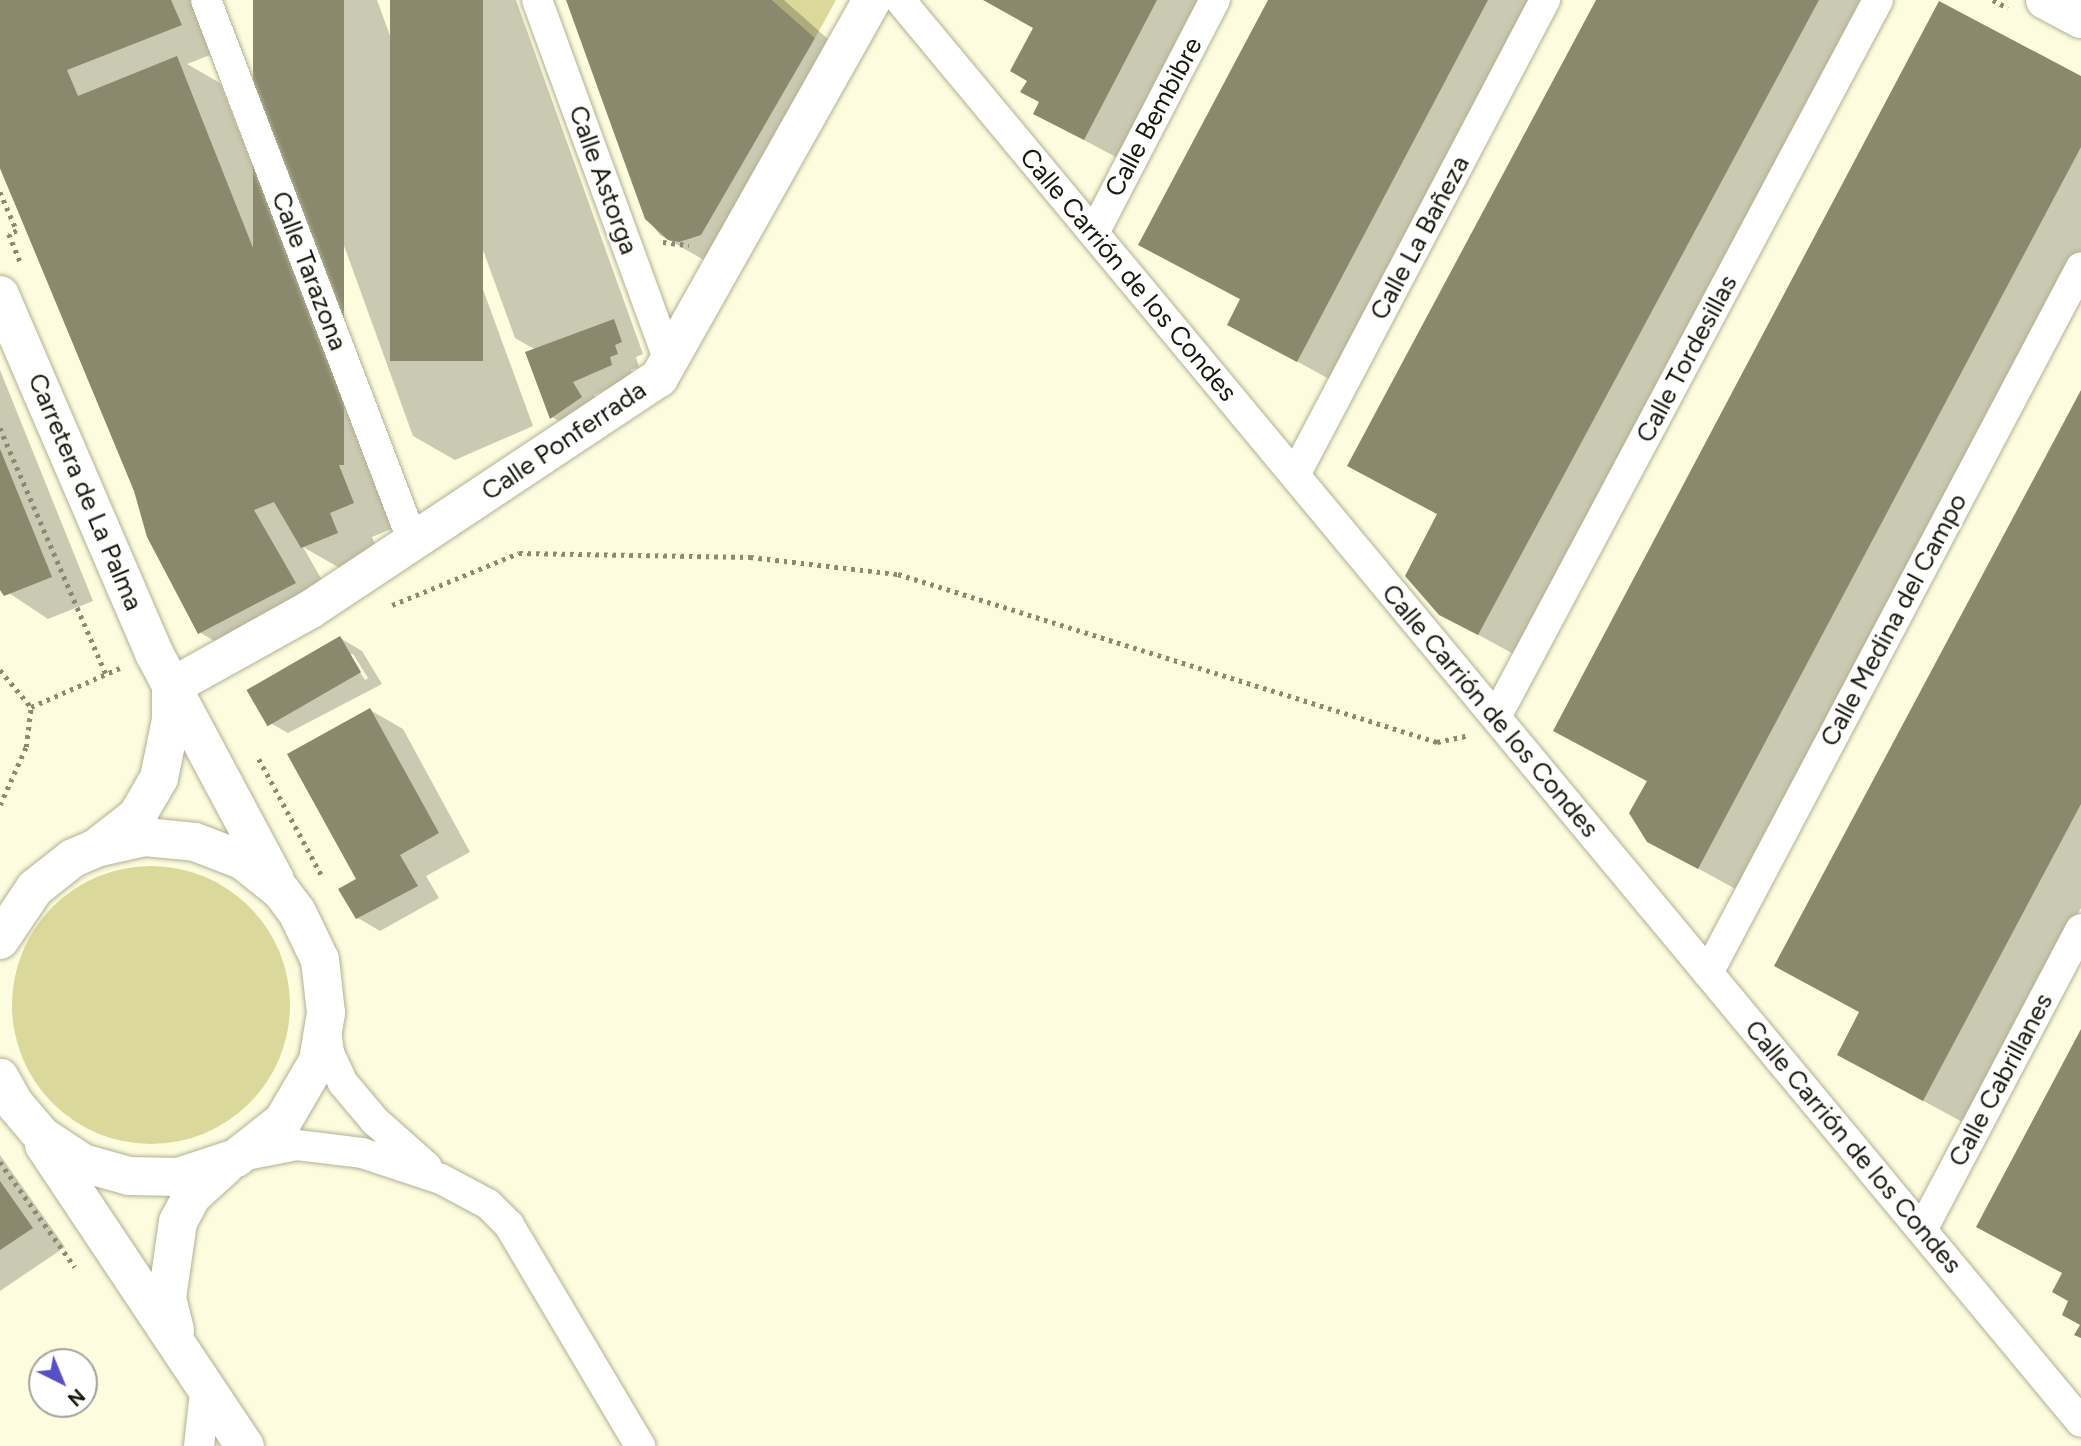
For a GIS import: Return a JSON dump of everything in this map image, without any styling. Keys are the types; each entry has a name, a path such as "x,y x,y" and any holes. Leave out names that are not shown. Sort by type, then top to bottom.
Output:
{"main road":[{"name":"Calle Ponferrada","path":"171,688 300,616 659,378 872,0"},
{"path":"2045,0 2081,19"},
{"name":"Carretera de La Palma","path":"0,295 154,653 281,891"},
{"name":"Carretera de La Palma","path":"96,848 136,816 159,778 171,720 171,688"},
{"path":"0,914 73,858 96,848 145,837 195,842 242,860 281,891 310,935 320,960 326,1013 318,1061 297,1102 266,1137 236,1158 192,1196 178,1222 167,1298 179,1342"},
{"path":"0,940 35,888"},
{"path":"1,1082 179,1342 245,1446"},
{"path":"25,1118 83,1163 129,1176 177,1177 236,1158"}],"street":[{"name":"Calle Tarazona","path":"206,0 413,542"},
{"name":"Calle Astorga","path":"537,0 669,360"},
{"name":"Calle Carrión de los Condes","path":"900,0 2081,1422"},
{"name":"Calle Bembibre","path":"1094,233 1215,0"},
{"name":"Calle La Bañeza","path":"1294,475 1545,0"},
{"name":"Calle Tordesillas","path":"1500,723 1878,0"},
{"name":"Calle Medina del Campo","path":"1708,973 2081,267"},
{"name":"Calle Cabrillanes","path":"1922,1230 2081,929"},
{"path":"326,1013 329,1053 343,1083 375,1121 440,1179"},
{"path":"236,1158 297,1145 330,1147 393,1161 440,1179 488,1204 509,1225 640,1446"},
{"path":"199,1446 206,1384"}],"path":[{"path":"657,240 679,246 703,239"},
{"path":"0,428 106,674"},
{"path":"390,606 519,554 750,557 898,573 1437,742 1500,723"},
{"path":"31,707 154,653"},
{"path":"0,670 31,707 26,747 0,805"}],"shaded area":[{"path":"772,0 836,0 815,38"},
{"path":"165,866 217,882 250,906 267,928 280,952 288,978 288,1032 280,1058 267,1082 250,1104 228,1121 204,1134 165,1144 137,1144 85,1128 52,1104 43,1093 28,1071 14,1032 12,991 28,939 52,906 63,897 85,882 124,868"}],"building":[{"path":"0,0 171,0 182,25 67,70 78,96 177,56 354,503 330,513 338,533 301,548 274,502 254,510 296,583 198,634 147,537 134,491 0,168"},
{"path":"253,0 344,0 344,465 253,465"},
{"path":"390,0 483,0 483,361 390,361"},
{"path":"566,0 772,0 815,38 701,235 679,242 668,240 645,219"},
{"path":"983,0 1157,0 1084,140 1033,114 1039,102 1020,92 1027,81 1010,71 1033,28"},
{"path":"1268,0 1488,0 1297,362 1227,325 1240,299 1138,245"},
{"path":"1596,0 1819,0 1478,635 1439,615 1405,576 1437,514 1347,466"},
{"path":"1939,1 2081,76 2081,147 1698,869 1647,842 1629,813 1647,781 1553,731"},
{"path":"614,319 622,342 615,345 618,354 610,357 612,365 573,382 582,397 550,419 525,352"},
{"path":"2081,390 2081,804 1923,1101 1837,1055 1859,1012 1774,966"},
{"path":"0,449 52,577 4,596 0,590"},
{"path":"340,636 361,672 267,726 246,690"},
{"path":"370,708 439,833 400,855 418,886 356,919 338,889 356,879 287,754"},
{"path":"2081,1029 2081,1338 2074,1335 2080,1325 2062,1315 2068,1301 2052,1292 2062,1273 1976,1227"},
{"path":"0,1181 33,1228 0,1250"}]}
